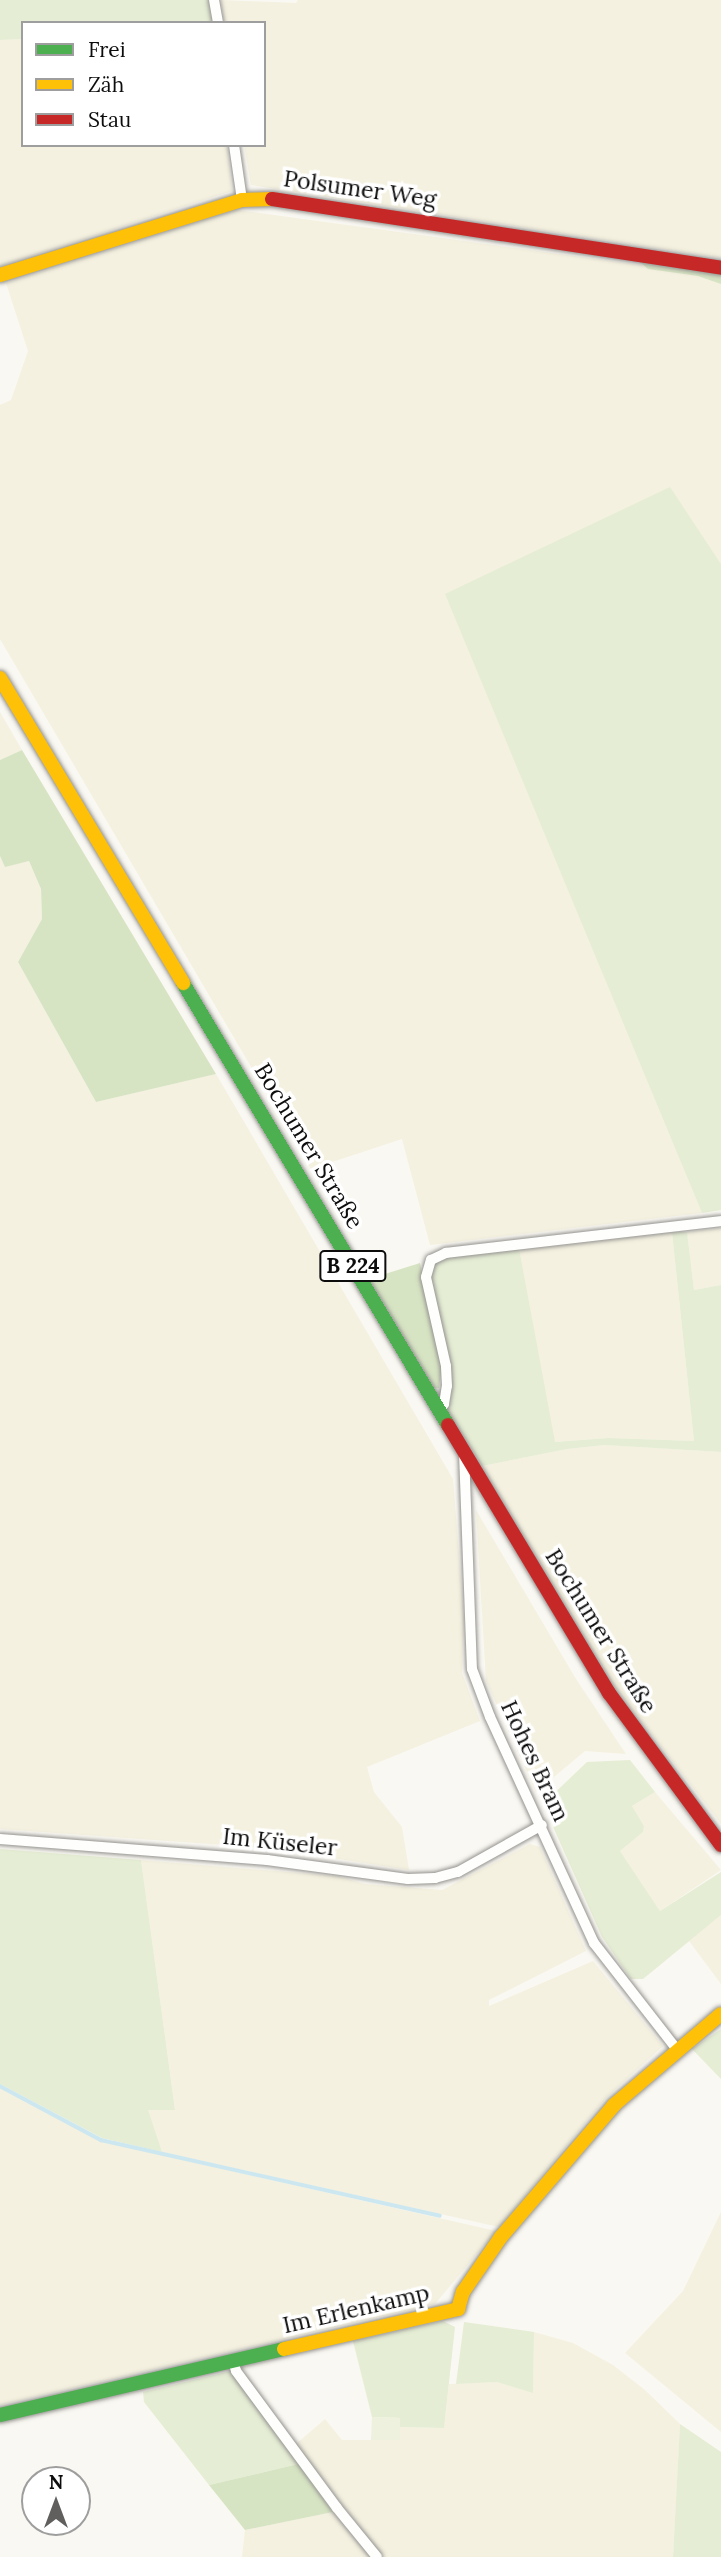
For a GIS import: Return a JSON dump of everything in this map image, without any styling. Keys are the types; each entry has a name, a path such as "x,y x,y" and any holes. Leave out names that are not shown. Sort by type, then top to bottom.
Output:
{"street":[{"path":"214,0 218,21"},
{"path":"234,147 242,200"},
{"name":"Polsumer Weg","path":"0,275 259,197 721,268"},
{"name":"Bochumer Straße","path":"0,678 609,1693 721,1845"},
{"path":"439,1410 444,1404 447,1386 446,1366 426,1277 431,1260 446,1253 721,1221"},
{"name":"Hohes Bram","path":"464,1452 472,1669 490,1717 594,1942 678,2051"},
{"name":"Im Küseler","path":"0,1839 289,1862 408,1879 435,1878 458,1871 542,1825"},
{"name":"Im Erlenkamp","path":"0,2416 458,2309 463,2292 501,2237 614,2105 721,2014"},
{"path":"233,2361 236,2371 251,2392 377,2557"}],"shaded area":[{"path":"221,0 296,3 298,0 721,0 721,258 251,185 244,147 266,147 266,21 224,21"},
{"path":"21,39 21,147 227,147 232,191 0,266 0,40"},
{"path":"237,210 721,276 721,564 670,488 446,595 702,1213 430,1245 402,1139 311,1169 0,639 0,405 11,400 28,351 6,283"},
{"path":"0,712 22,750 0,760"},
{"path":"0,856 5,866 29,861 41,889 42,919 18,962 96,1102 216,1074 453,1479 464,1618 462,1673 480,1721 367,1767 374,1792 402,1827 409,1870 268,1848 0,1829"},
{"path":"721,1228 721,1285 694,1290 687,1232"},
{"path":"672,1232 694,1441 609,1438 554,1442 519,1248"},
{"path":"606,1445 721,1452 721,1824 612,1683 482,1466 567,1449"},
{"path":"476,1510 576,1679 626,1754 585,1751 536,1792 486,1681"},
{"path":"655,1792 721,1870 660,1911 620,1851 643,1832 644,1826 632,1806"},
{"path":"530,1844 540,1847 586,1951 489,2000 489,2006 593,1961 663,2046 606,2098 499,2227 162,2152 147,2110 175,2109 141,1860 337,1876 365,1884 442,1890"},
{"path":"721,1915 721,1984 689,1941"},
{"path":"0,2088 100,2141 496,2231 435,2304 0,2405"},
{"path":"721,2212 721,2432 625,2353 683,2291"},
{"path":"534,2332 573,2343 613,2365 645,2390 680,2424 673,2557 382,2557 296,2444 325,2419 342,2440 399,2440 400,2427 444,2428 449,2384 497,2382 533,2392"},
{"path":"333,2512 371,2557 242,2557 245,2530"}],"green space":[{"path":"0,0 209,0 213,21 21,21 21,39 0,40"},
{"path":"637,259 721,272 721,284 698,276 648,269"},
{"path":"670,487 721,564 721,1210 702,1213 445,594"},
{"path":"22,750 216,1074 96,1102 18,962 42,919 41,889 29,861 5,867 0,856 0,760"},
{"path":"672,1232 687,1232 694,1290 721,1285 721,1452 605,1445 567,1449 482,1466 446,1408 429,1278 436,1263 447,1257 519,1248 555,1442 609,1438 694,1441"},
{"path":"420,1263 442,1365 439,1388 434,1388 369,1279"},
{"path":"630,1760 655,1792 632,1806 644,1826 643,1832 620,1851 660,1911 721,1872 721,1915 643,1979 631,1979 602,1937 543,1804 587,1762"},
{"path":"0,1849 141,1860 175,2110 148,2110 162,2152 102,2138 0,2084"},
{"path":"721,2029 721,2079 692,2049"},
{"path":"443,2321 455,2327 444,2428 400,2427 400,2418 372,2417 353,2341"},
{"path":"464,2322 534,2332 533,2393 497,2382 456,2384"},
{"path":"231,2371 298,2464 209,2485 144,2402 143,2392"},
{"path":"372,2417 400,2418 400,2440 371,2440"},
{"path":"680,2424 721,2452 721,2557 673,2557"},
{"path":"298,2464 333,2512 245,2530 209,2485"}],"waterway":[{"path":"0,2086 101,2140 440,2216"}],"traffic: fast":[{"path":"183,983 448,1425"},
{"path":"0,2415 284,2349"}],"traffic: slow":[{"path":"0,275 242,200 272,199"},
{"path":"0,678 183,983"},
{"path":"284,2349 458,2309 463,2292 501,2237 614,2105 721,2014"}],"traffic: jam":[{"path":"272,199 721,268"},
{"path":"448,1425 609,1693 721,1845"}]}
